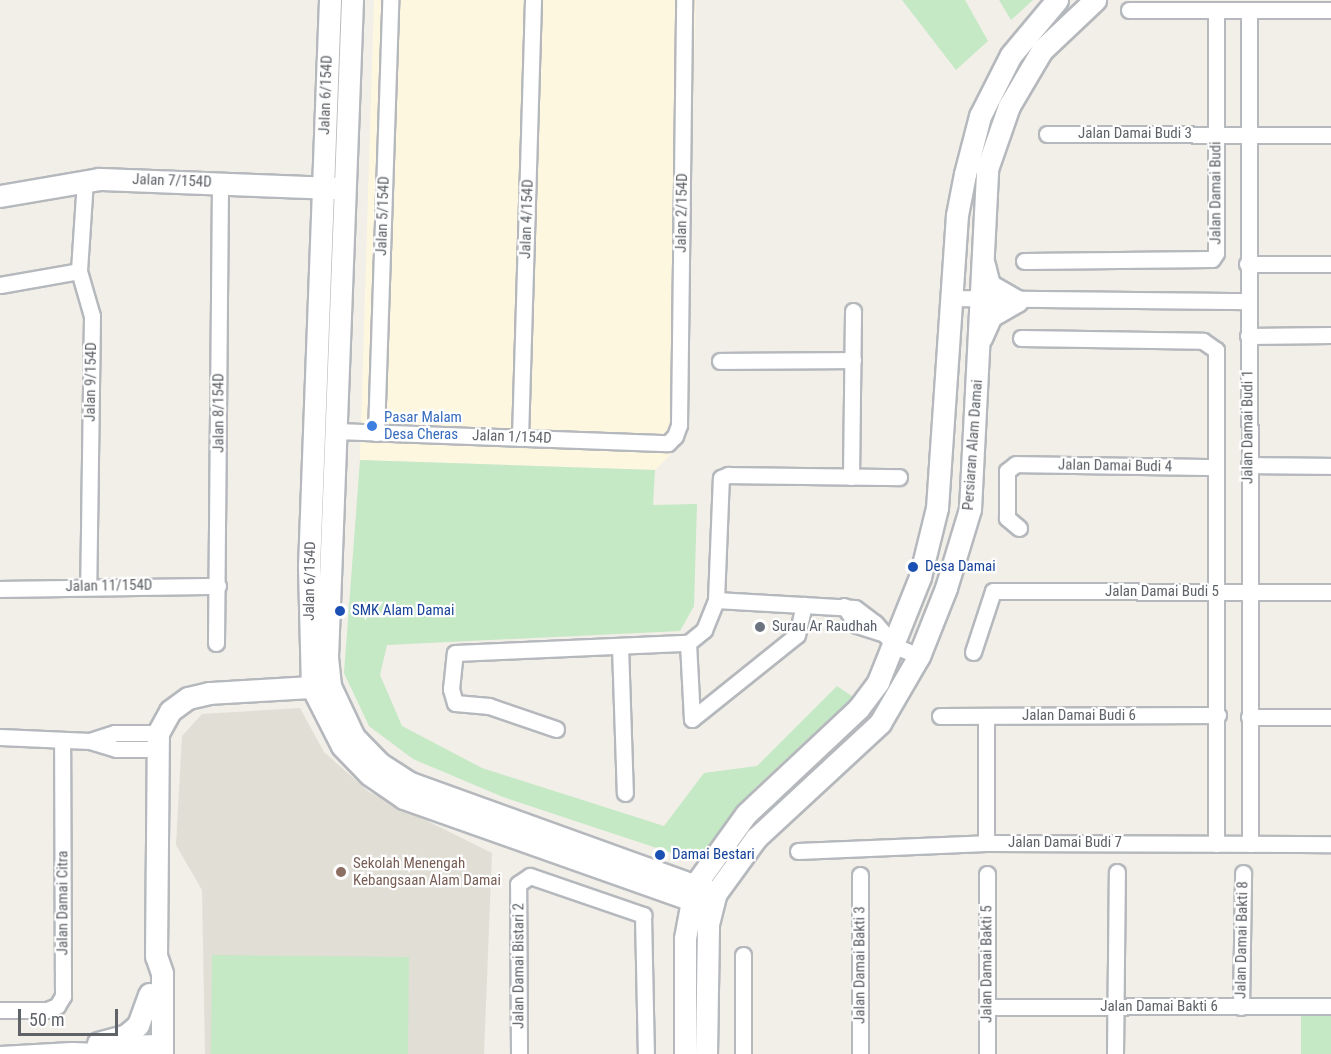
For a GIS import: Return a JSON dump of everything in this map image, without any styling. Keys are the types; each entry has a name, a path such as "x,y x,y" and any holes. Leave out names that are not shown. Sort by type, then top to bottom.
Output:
{"street":[{"name":"Jalan 6/154D","path":"330,0 314,430 309,648 313,692 379,763 410,783 714,900"},
{"name":"Jalan 6/154D","path":"313,692 336,431 352,0"},
{"name":"Jalan 5/154D","path":"376,433 390,0"},
{"name":"Jalan 4/154D","path":"520,438 533,0"},
{"name":"Jalan 2/154D","path":"679,425 684,0"},
{"name":"Persiaran Alam Damai","path":"690,892 746,814 858,709 878,682 889,640 923,565 937,508 957,215 980,116 1011,55 1057,0"},
{"name":"Persiaran Alam Damai","path":"706,1054 708,934 714,900 756,838 880,723 919,656 960,550 970,509 987,169 1009,106 1042,50 1095,0"},
{"name":"Jalan Damai Budi 1","path":"1249,9 1247,301 1250,844"},
{"path":"1129,10 1331,9"},
{"name":"Jalan Damai Budi","path":"1023,261 1212,259 1216,253 1216,10"},
{"name":"Jalan Damai Budi 3","path":"1047,134 1331,135"},
{"path":"322,213 320,201 301,187 322,170 324,152"},
{"name":"Jalan 7/154D","path":"0,196 86,180 345,188"},
{"name":"Jalan 9/154D","path":"86,180 79,271 92,316 88,587"},
{"name":"Jalan 8/154D","path":"216,643 220,183"},
{"path":"982,258 989,285 1017,301"},
{"path":"1247,264 1331,264"},
{"path":"0,285 79,271"},
{"path":"953,298 981,301 1247,301"},
{"path":"979,344 991,316 1017,301"},
{"path":"851,477 853,311"},
{"path":"1248,336 1331,335"},
{"path":"1022,338 1212,344 1216,350 1218,716 1216,844"},
{"path":"720,361 853,360"},
{"name":"Jalan 1/154D","path":"336,431 668,443 679,425"},
{"path":"314,430 336,431"},
{"name":"Jalan Damai Budi 4","path":"1019,528 1006,518 1007,471 1016,465 1215,467"},
{"path":"1249,465 1331,466"},
{"path":"556,729 489,706 455,703 451,688 455,653 688,643 704,630 716,600 721,478 728,475 899,477"},
{"name":"Jalan 11/154D","path":"0,589 218,586"},
{"name":"Jalan Damai Budi 5","path":"973,652 993,591 1331,592"},
{"path":"716,600 844,606 865,615 889,640 919,656"},
{"path":"688,643 692,719 797,635 804,605"},
{"path":"620,646 625,793"},
{"path":"155,1050 162,973 156,956 158,741 170,711 188,698 209,693 313,692"},
{"name":"Jalan Damai Budi 6","path":"940,716 1218,716"},
{"path":"986,716 986,843"},
{"path":"1249,717 1331,717"},
{"path":"0,737 90,741 115,733 158,741"},
{"name":"Jalan Damai Citra","path":"0,1010 47,1010 57,1006 63,996 62,741"},
{"name":"Jalan Damai Budi 7","path":"798,851 986,843 1331,844"},
{"path":"1115,1054 1117,872"},
{"name":"Jalan Damai Bakti 8","path":"1241,1007 1243,873"},
{"name":"Jalan Damai Bakti 5","path":"987,874 987,1054"},
{"name":"Jalan Damai Bistari 2","path":"519,1054 518,884 522,878 530,876 643,915 646,1054"},
{"name":"Jalan Damai Bakti 3","path":"860,876 860,1054"},
{"path":"685,1054 690,892"},
{"path":"743,955 743,1054"},
{"path":"155,1050 149,972 156,956"},
{"path":"99,1050 125,1036 138,1025 149,994"},
{"name":"Jalan Damai Bakti 6","path":"987,1008 1331,1006"},
{"path":"0,1054 71,1050 155,1050"}],"shaded area":[{"path":"374,0 696,0 683,442 655,470 360,460"},
{"name":"Sekolah Menengah Kebangsaan Alam Damai","path":"300,708 324,752 369,792 492,853 484,1054 205,1054 202,890 176,845 182,736 202,714"}],"green space":[{"path":"902,0 965,0 988,41 956,70"},
{"path":"999,0 1033,0 1011,20"},
{"path":"360,460 655,470 653,505 697,504 694,606 680,631 387,645 380,675 402,726 482,768 664,826 704,773 757,766 837,686 853,697 754,789 696,861 503,797 413,759 369,726 344,673"},
{"path":"212,955 409,957 408,1054 211,1054"},
{"path":"1331,1015 1331,1054 1301,1054 1301,1016"}],"place":[{"name":"Pasar Malam Desa Cheras","path":"372,426"},
{"name":"Desa Damai","path":"913,567"},
{"name":"SMK Alam Damai","path":"340,611"},
{"name":"Surau Ar Raudhah","path":"760,627"},
{"name":"Damai Bestari","path":"660,855"},
{"name":"Sekolah Menengah Kebangsaan Alam Damai","path":"341,872"}]}
